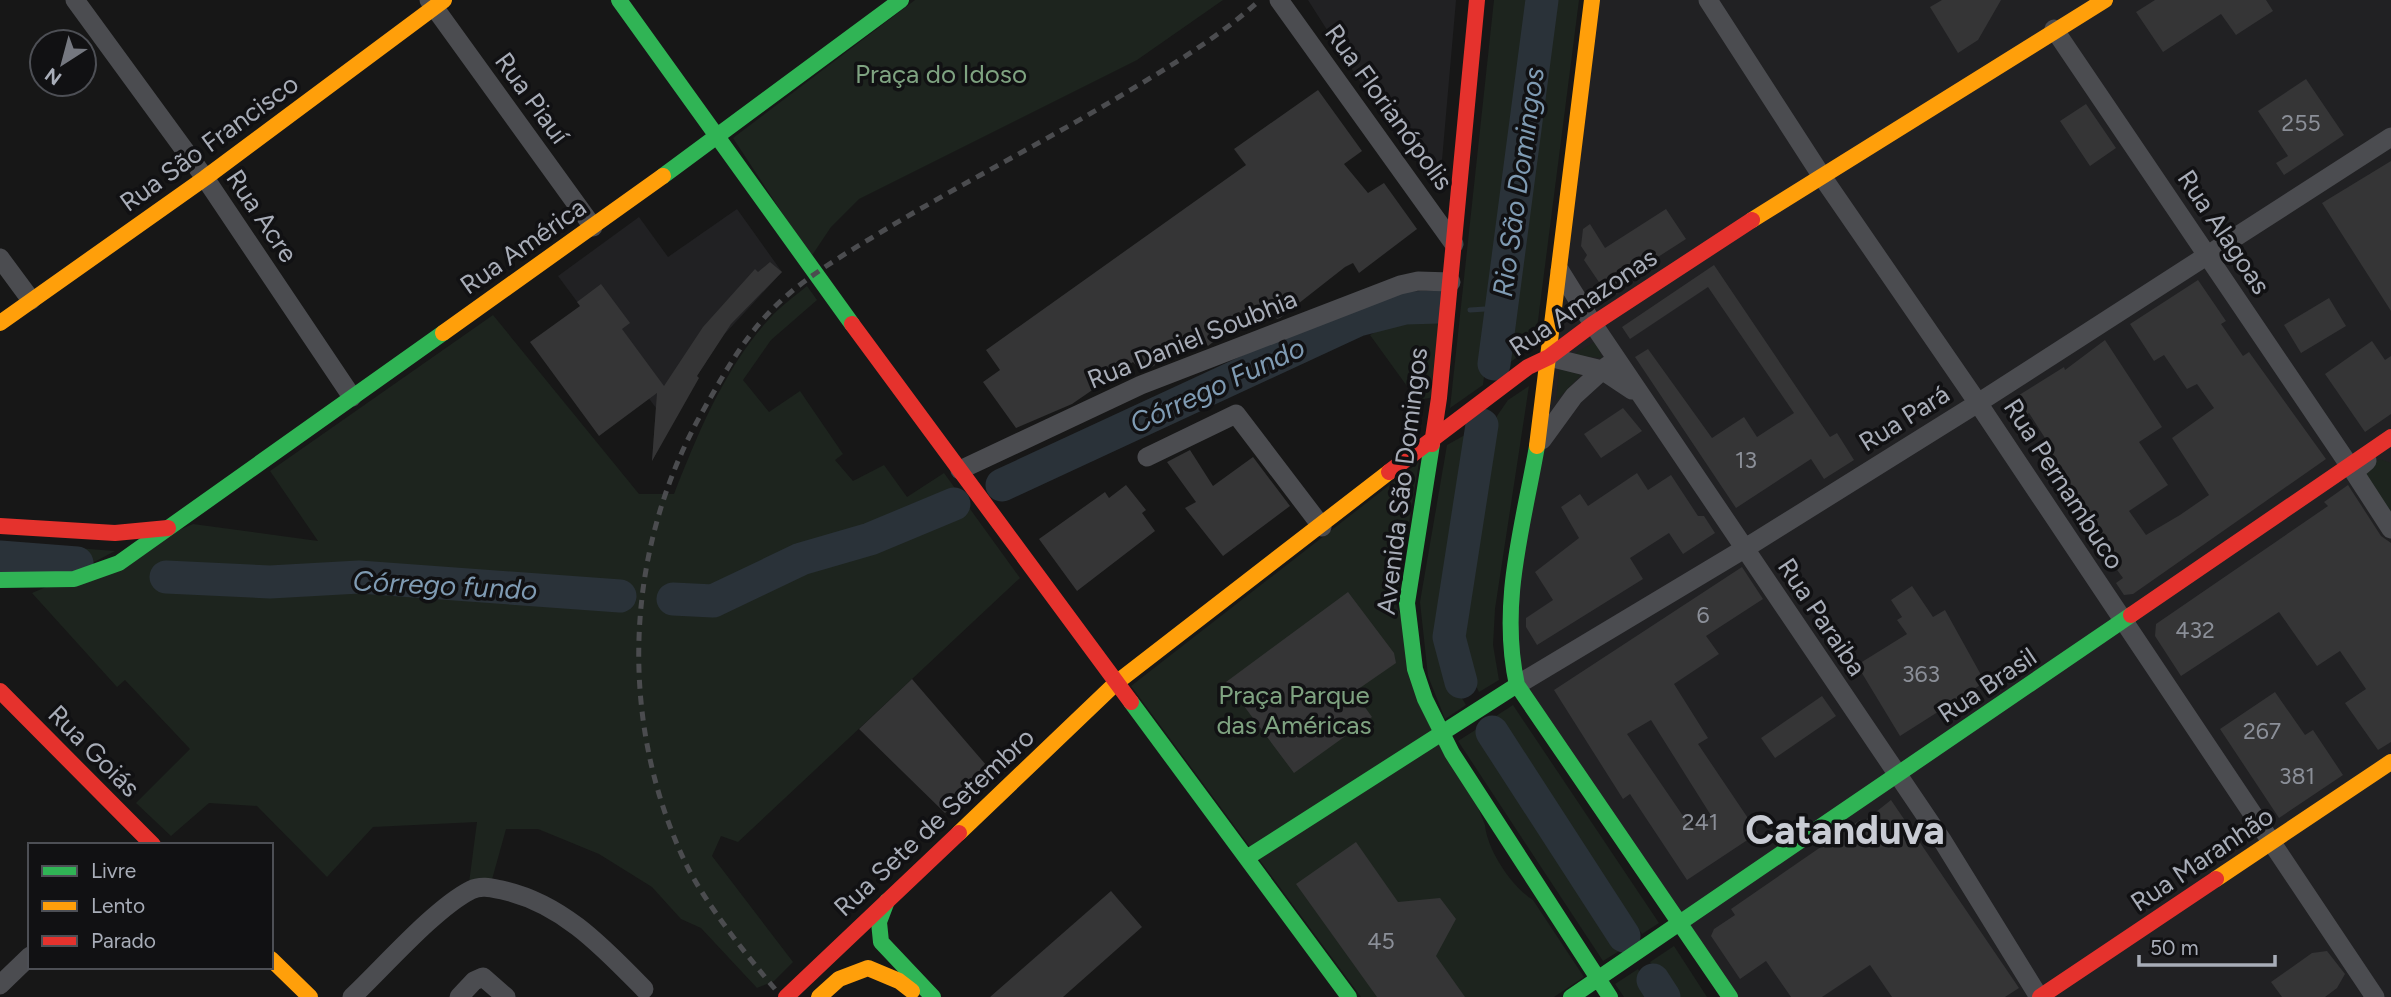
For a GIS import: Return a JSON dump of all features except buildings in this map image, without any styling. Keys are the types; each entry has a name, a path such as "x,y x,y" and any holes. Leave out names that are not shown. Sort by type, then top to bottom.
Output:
{"main road":[{"path":"619,0 719,136 815,274 1349,997"},
{"name":"Rua América","path":"0,580 72,582 95,576 120,563 593,227 901,0"},
{"name":"Avenida São Domingos","path":"1478,0 1439,397 1407,603 1407,629 1417,682 1445,733 1604,976 1610,997"},
{"path":"1592,0 1537,446 1510,600 1509,652 1512,689 1675,929 1730,997"},
{"name":"Rua Amazonas","path":"1116,683 1322,527 1434,436 1528,368 1549,357 1593,324 1821,175 2105,0"},
{"name":"Rua São Francisco","path":"0,323 205,178 436,3"},
{"name":"Rua Brasil","path":"1571,997 2124,623 2352,467 2391,437"},
{"path":"0,526 115,533 170,528"},
{"name":"Rua Sete de Setembro","path":"786,997 1116,683"},
{"name":"Rua Pará","path":"1248,857 1512,689"},
{"name":"Rua Goiás","path":"0,691 149,843"},
{"name":"Rua Maranhão","path":"2040,997 2391,762"},
{"path":"888,899 879,922 881,942 933,997"},
{"path":"273,961 310,997"},
{"path":"819,997 849,972 868,968 899,981 919,997"}],"street":[{"name":"Rua Acre","path":"75,0 205,178 352,397"},
{"name":"Rua Florianópolis","path":"1279,0 1455,246"},
{"name":"Rua Pernambuco","path":"1708,0 1821,175 1978,403 2375,997"},
{"name":"Rua Piauí","path":"436,3 593,227"},
{"name":"Rua Alagoas","path":"2054,29 2208,253 2391,529"},
{"name":"Rua Pará","path":"1512,689 1745,549 1978,403 2391,137"},
{"path":"0,258 31,300"},
{"name":"Rua Paraiba","path":"1559,268 1593,324 1610,364 1659,419 1898,775 2040,997"},
{"name":"Rua Daniel Soubhia","path":"960,470 1141,384 1387,290 1418,281 1450,292"},
{"path":"1549,357 1610,364"},
{"path":"1537,446 1574,397 1610,364"},
{"path":"1147,457 1236,414 1322,527"},
{"path":"2352,467 2391,445"},
{"path":"352,997 450,904 473,888 487,887 519,894 564,915 596,940 644,989"},
{"path":"0,985 28,958"},
{"path":"459,997 474,981 483,977 506,997"}],"shaded area":[{"path":"1308,0 1456,0 1441,172 1425,171 1378,110"},
{"path":"1597,0 2391,0 2391,997 1722,997 1519,681 1515,604"},
{"path":"737,209 782,272 721,338 697,376 652,461 656,408 558,276 639,217 668,257"}],"green space":[{"name":"Praça do Idoso","path":"915,0 1223,0 1137,60 859,199 831,227 811,257 733,138"},
{"path":"1494,0 1531,0 1483,385 1450,408"},
{"path":"1549,0 1579,0 1535,344 1501,369"},
{"path":"807,286 817,300 771,340 743,380 769,412 800,391 843,454 835,460 853,481 884,465 907,497 944,473 1020,578 738,842 721,836 712,856 793,962 774,981 757,988 701,928 681,919 652,887 599,854 538,829 506,829 491,883 469,883 477,822 373,827 327,877 257,806 209,803 171,836 136,803 190,749 125,680 117,687 32,593 193,524 318,541 270,471 493,315 639,494 674,494 703,424 739,358 770,318"},
{"path":"1431,318 1444,322 1436,397 1417,400 1370,335 1386,326"},
{"path":"1596,341 1602,358 1572,355"},
{"path":"1559,369 1581,375 1556,401"},
{"path":"1529,386 1495,609 1493,645 1499,680 1479,692 1468,670 1462,642 1464,605 1497,416 1508,400"},
{"path":"1472,431 1439,636 1445,669 1466,705 1445,719 1428,676 1420,602 1447,445"},
{"path":"2380,459 2391,463 2391,526 2356,472"},
{"name":"Praça Parque das Américas","path":"1419,462 1396,604 1485,825 1490,845 1509,877 1533,900 1584,977 1554,997 1361,997 1131,686"},
{"path":"0,542 115,551 81,569 0,567"},
{"path":"1513,705 1659,923 1642,934 1496,716"},
{"path":"1480,727 1624,948 1603,961 1458,741"},
{"path":"1674,946 1707,997 1673,997 1650,962"},
{"path":"1638,969 1656,997 1624,997 1615,984"}],"waterway":[{"name":"Rio São Domingos","path":"1494,364 1542,0"},
{"name":"Córrego Fundo","path":"1002,485 1358,320 1405,308 1439,307"},
{"path":"1470,310 1501,308"},
{"name":"Rio São Domingos","path":"1461,682 1449,637 1482,425"},
{"name":"Córrego Fundo","path":"673,599 713,601 801,559 870,539 954,504"},
{"name":"Córrego Fundo","path":"0,557 77,563"},
{"name":"Córrego fundo","path":"166,577 270,582 359,577 620,596"},
{"name":"Rio São Domingos","path":"1492,732 1624,936"},
{"name":"Rio São Domingos","path":"1653,980 1664,997"}],"railway":[{"path":"775,989 715,912 694,879 664,809 648,752 640,693 639,635 645,576 658,518 677,463 704,409 742,346 764,318 803,283 891,226 1173,64 1227,28 1260,0"}],"traffic: fast":[{"path":"619,0 852,324"},
{"path":"663,176 901,0"},
{"path":"0,580 74,579 119,563 443,333"},
{"path":"1432,444 1407,603 1415,669 1425,699 1452,753 1610,997"},
{"path":"1537,446 1512,595 1512,655 1517,685 1730,997"},
{"path":"1571,997 2131,615"},
{"path":"1248,857 1517,685"},
{"path":"1131,702 1349,997"},
{"path":"887,901 879,922 881,942 933,997"}],"traffic: slow":[{"path":"0,323 205,178 444,0"},
{"path":"1537,446 1592,0"},
{"path":"1752,220 2105,0"},
{"path":"443,333 663,176"},
{"path":"959,833 1116,683 1389,472"},
{"path":"2216,879 2391,762"},
{"path":"273,961 310,997"},
{"path":"819,997 839,979 868,968 899,981 912,991"}],"traffic: jam":[{"path":"1432,444 1439,398 1477,0"},
{"path":"1389,472 1528,367 1549,357 1593,324 1752,220"},
{"path":"852,324 1131,702"},
{"path":"2131,615 2391,437"},
{"path":"0,526 115,533 168,528"},
{"path":"0,691 151,843"},
{"path":"786,997 959,833"},
{"path":"2040,997 2216,879"}],"district":[{"name":"Catanduva","path":"1845,830"}]}
